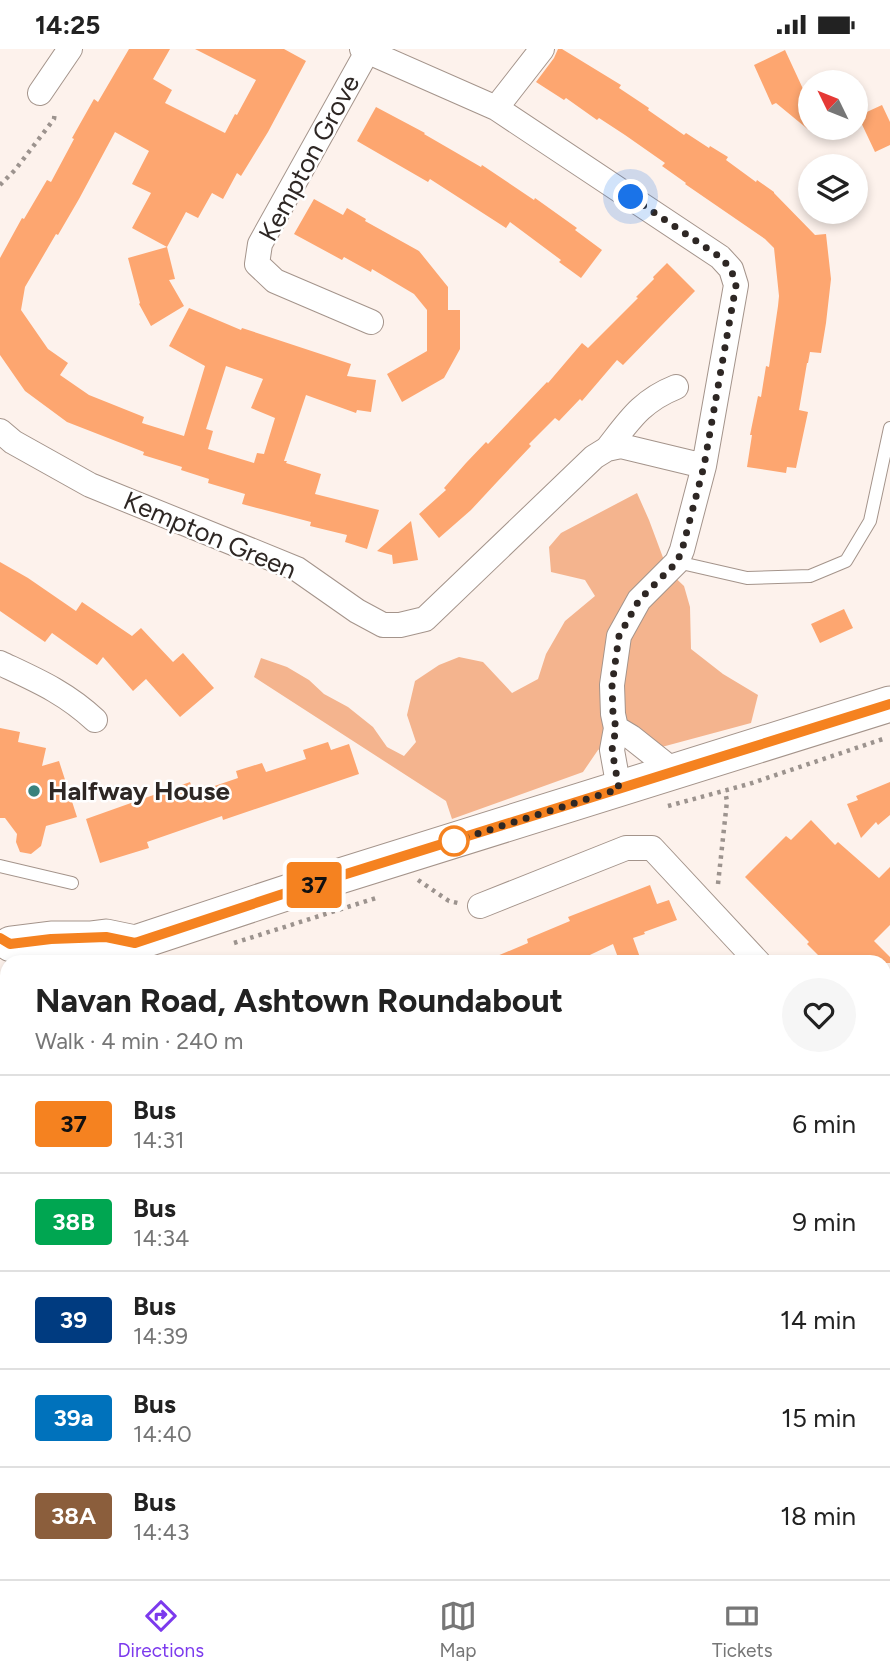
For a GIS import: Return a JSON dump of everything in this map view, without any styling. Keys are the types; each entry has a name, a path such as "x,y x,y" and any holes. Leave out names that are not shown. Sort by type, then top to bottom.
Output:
{"main road":[{"path":"13,948 51,939 106,937 124,953 399,858 890,704"}],"street":[{"path":"496,108 542,49"},
{"path":"364,50 496,108 720,257 731,269 736,285 704,466 682,550 677,562 639,600 619,636 612,685 616,728 612,750 619,789"},
{"name":"Kempton Grove","path":"364,50 260,244 257,264 275,281 371,322"},
{"path":"40,93 64,58"},
{"name":"Kempton Green","path":"0,431 13,442 90,485 297,569 357,611 383,625 400,625 425,619 594,457 607,449 637,411 658,394 676,387"},
{"path":"607,449 621,446 704,466"},
{"path":"0,663 48,686 76,703 95,720"},
{"path":"616,728 675,772"},
{"path":"480,906 626,848 652,848 752,955"}],"lane":[{"path":"677,562 747,578 810,576 846,561 870,521 890,428"},
{"path":"0,866 72,883"}],"path":[{"path":"0,185 15,170 54,119 64,58"},
{"path":"663,807 725,791 890,736"},
{"path":"709,908 718,888 727,801 725,791"},
{"path":"399,858 420,883 449,901 480,906"}],"shaded area":[{"path":"637,493 668,571 684,586 690,607 691,649 723,674 758,695 751,723 658,748 637,728 598,750 583,772 452,819 446,801 254,677 261,658 287,667 309,680 324,694 348,707 373,727 387,747 404,756 416,742 407,715 415,681 439,665 459,657 483,662 512,693 538,679 546,654 565,621 595,596 585,580 551,572 549,547 561,533"}],"building":[{"path":"129,49 170,49 153,79 172,90 165,103 225,133 256,80 195,49 284,49 306,61 241,176 237,173 223,199 212,193 198,218 186,212 167,247 132,228 151,193 132,184 149,151 115,132 79,199 25,287 21,310 48,349 68,363 60,375 89,395 144,417 142,423 184,436 205,366 169,346 189,308 241,330 242,328 351,364 347,376 376,380 371,412 357,410 356,413 306,395 284,461 321,474 315,494 379,510 367,549 345,542 347,535 310,526 311,522 242,504 245,494 208,483 209,479 181,470 182,467 143,455 144,452 67,422 25,391 0,355 0,258 47,180 51,182 94,99 98,102","holes":["226,366 263,379 251,408 275,418 264,454 257,453 254,463 208,449 213,431 206,429"]},
{"path":"558,49 562,49 621,85 619,88 649,108 648,110 684,135 686,133 728,157 726,160 774,192 798,218 798,224 804,224 815,235 826,234 831,279 826,323 821,353 810,352 807,363 799,410 808,412 796,468 787,467 786,473 747,467 750,435 758,396 761,397 766,366 769,367 778,306 774,248 685,184 662,166 665,163 625,135 536,82"},
{"path":"785,50 798,78 798,121 776,103 772,105 754,65"},
{"path":"882,105 890,122 890,145 875,152 868,137 868,111"},
{"path":"376,107 481,167 482,165 534,200 535,198 602,250 581,278 510,222 506,228 430,179 428,182 357,141"},
{"path":"314,199 343,215 347,208 419,251 448,287 448,310 460,310 460,349 444,378 402,402 387,374 427,351 427,310 414,294 372,269 371,272 344,257 342,260 294,234"},
{"path":"167,247 175,279 169,280 184,306 151,326 139,304 128,258"},
{"path":"667,263 695,291 623,365 617,360 582,401 580,399 559,421 555,418 471,510 439,538 419,514 446,490 444,488 486,442 488,444 548,383 582,343 588,348 638,298 636,297"},
{"path":"411,521 418,560 393,564 392,555 377,551"},
{"path":"0,562 76,611 82,602 132,636 141,628 173,662 183,653 214,688 180,717 146,679 133,691 103,657 97,665 52,633 45,642 0,611"},
{"path":"844,609 853,628 820,643 811,624"},
{"name":"Halfway House","path":"0,728 20,732 18,742 46,748 42,766 59,761 77,817 46,826 41,846 31,854 20,852 16,842 17,834 5,818 0,818"},
{"path":"328,742 331,750 349,744 359,774 223,820 222,816 147,842 149,848 100,863 86,819 190,782 194,793 238,778 236,771 262,763 266,772 306,759 303,750"},
{"path":"890,782 890,815 878,825 876,822 861,838 847,804 858,800 856,796"},
{"path":"811,820 835,845 838,842 879,878 890,867 890,925 874,941 888,955 818,955 807,944 809,942 745,877 786,836 791,840"},
{"path":"650,885 657,904 669,900 677,920 633,938 639,955 617,955 613,944 590,955 500,955 528,943 527,939 570,921 568,917"}],"bus line":[{"name":"37","path":"0,938 10,944 106,937 135,943 295,890 890,704"}],"place":[{"name":"Halfway House","path":"34,791"}],"route":[{"path":"454,841 619,789 612,750 616,728 612,685 619,636 639,600 677,562 682,550 704,466 736,285 731,269 720,257 631,197"}]}
